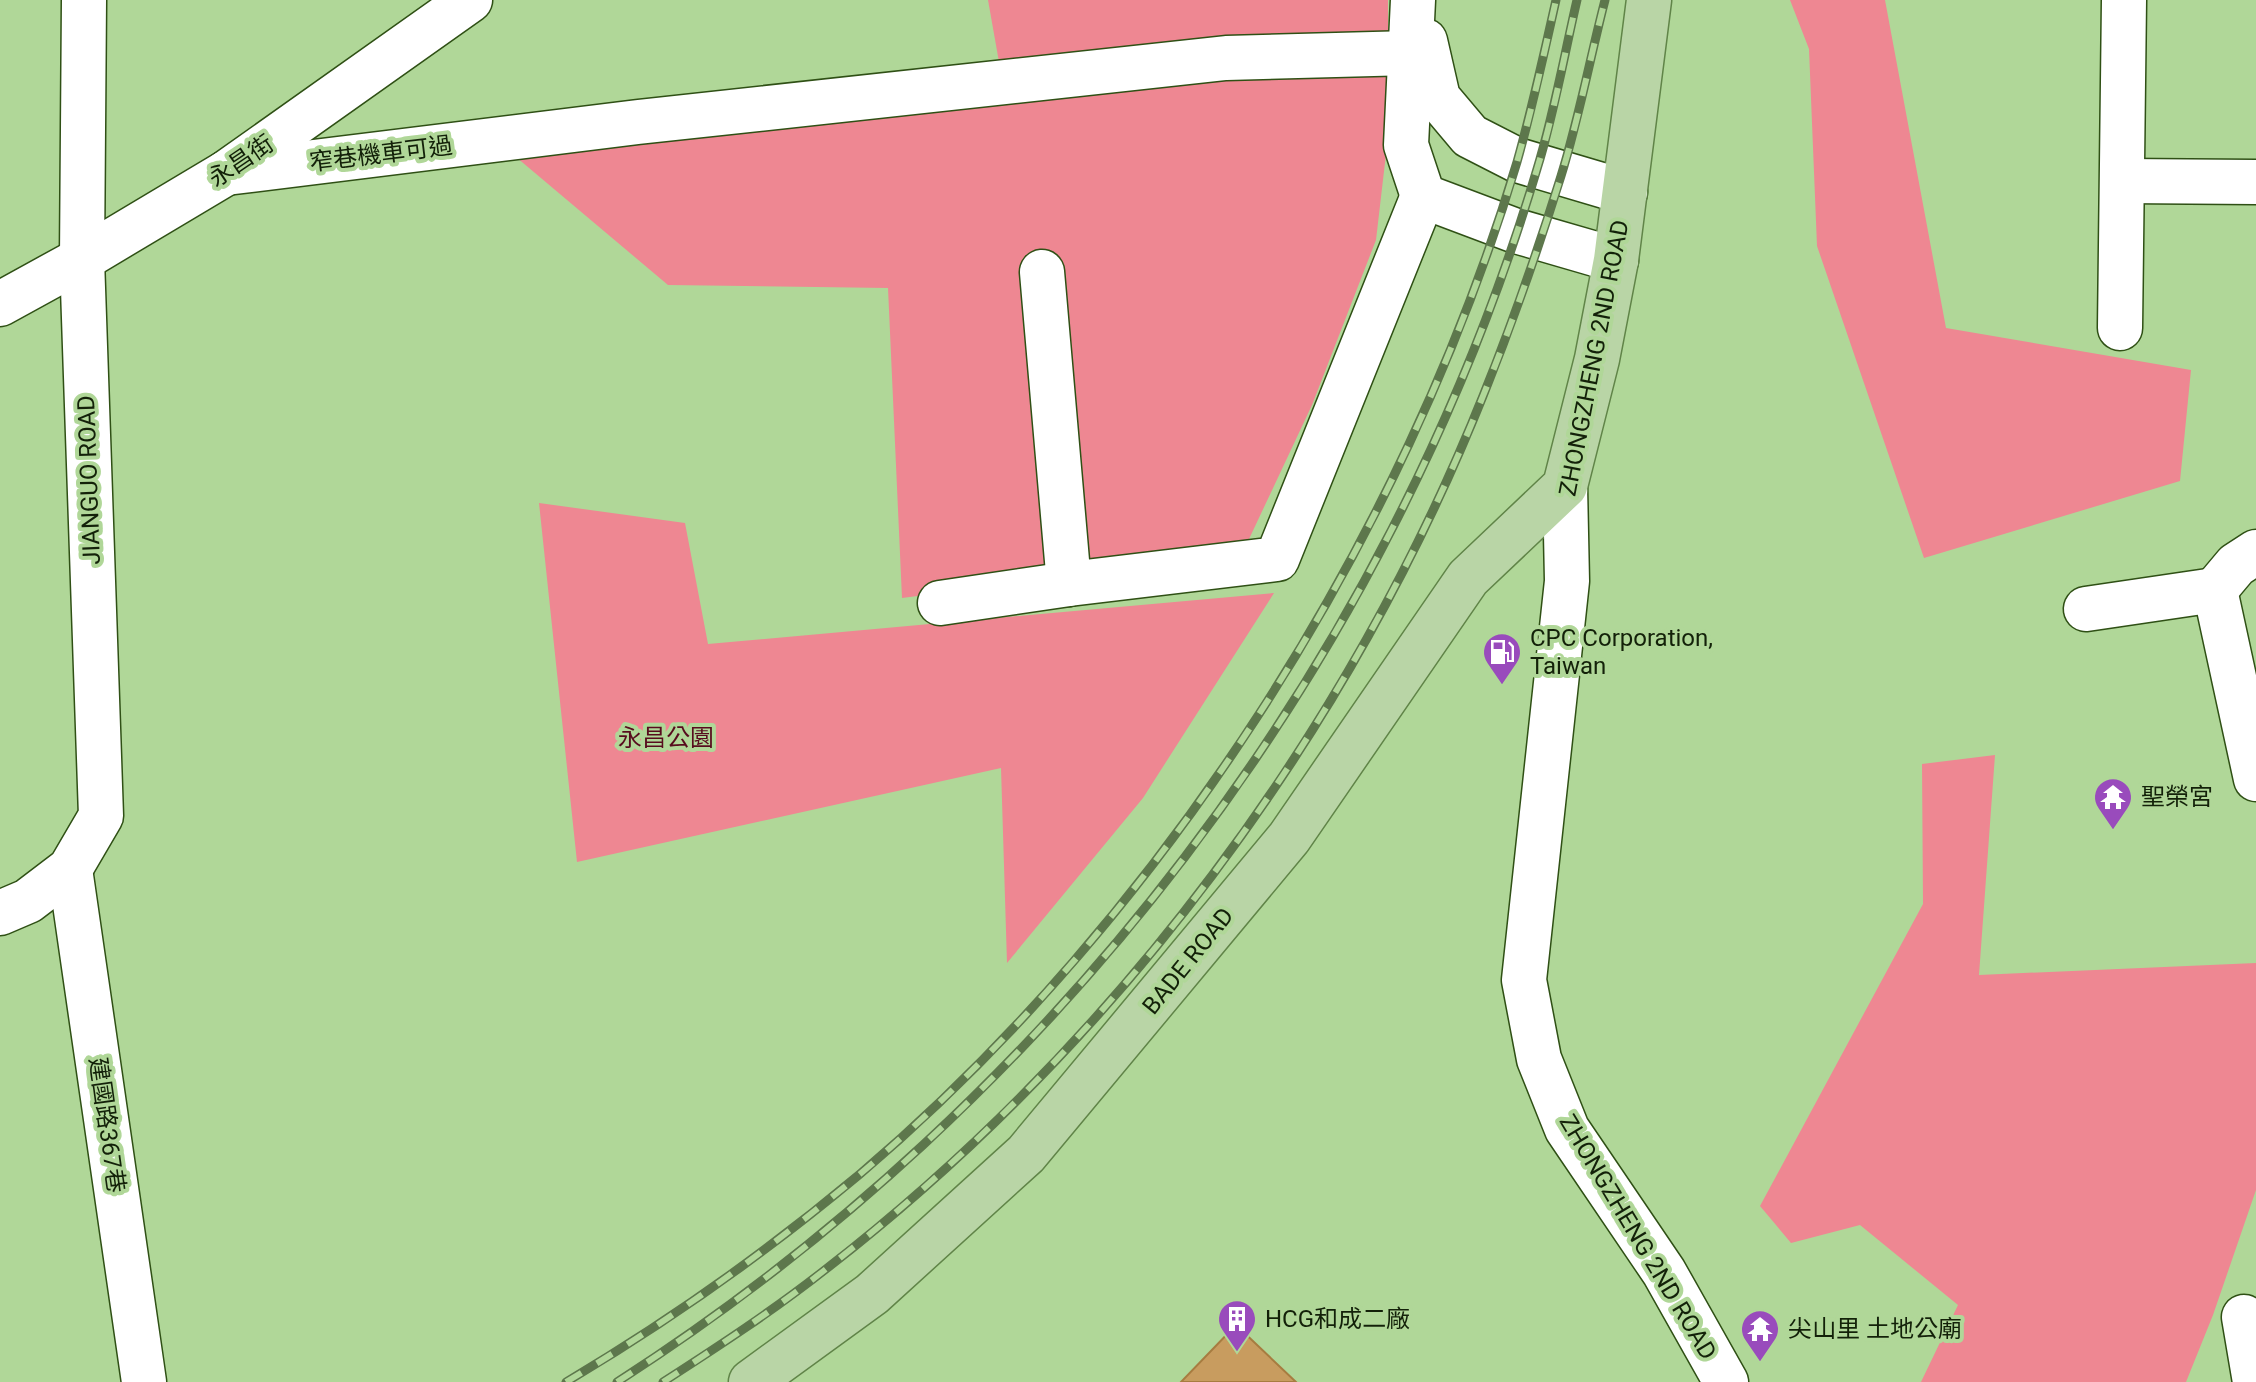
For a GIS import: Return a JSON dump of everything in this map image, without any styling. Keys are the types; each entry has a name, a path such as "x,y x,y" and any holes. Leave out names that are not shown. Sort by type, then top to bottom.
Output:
{"main road":[{"name":"ZHONGZHENG 2ND ROAD","path":"1565,486 1597,359 1616,260 1649,0"},
{"name":"BADE ROAD","path":"751,1382 872,1294 1026,1154 1289,838 1468,578 1565,486"}],"street":[{"name":"JIANGUO ROAD","path":"0,913 28,901 70,869 101,816 82,259 84,0"},
{"name":"永昌街","path":"0,304 226,173 470,0"},
{"path":"940,603 1277,559 1423,196 1406,145 1414,0"},
{"path":"1414,0 1438,98 1470,136 1517,160 1625,192"},
{"path":"2120,328 2124,0"},
{"name":"窄巷機車可過","path":"226,173 489,140 1226,58 1411,53"},
{"path":"2123,181 2256,182"},
{"path":"1423,196 1516,231 1616,260"},
{"path":"1042,272 1069,584"},
{"name":"ZHONGZHENG 2ND ROAD","path":"1565,486 1567,581 1524,980 1539,1059 1567,1129 1664,1272 1726,1382"},
{"path":"2086,609 2215,590 2236,565 2256,552"},
{"path":"2215,590 2256,779"},
{"name":"建國路367巷","path":"70,869 144,1382"},
{"path":"2244,1317 2255,1382"}],"green space":[{"path":"988,0 1388,0 1388,37 999,62"},
{"path":"1790,0 1885,0 1946,328 2191,370 2180,481 1924,558 1817,246 1809,49"},
{"path":"1396,68 1376,240 1312,405 1242,554 902,598 888,288 668,285 504,147 1109,83"},
{"name":"永昌公園","path":"539,503 685,523 708,644 1274,593 1143,798 1007,963 1001,768 577,862"},
{"path":"1995,755 1979,975 2256,963 2256,1190 2213,1315 2186,1382 1921,1382 1958,1305 1860,1225 1791,1243 1760,1206 1923,904 1922,764"}],"building":[{"name":"HCG和成二廠","path":"1236,1325 1296,1382 1181,1382"}],"railway":[{"path":"566,1382 717,1284 860,1174 970,1073 1074,961 1170,841 1259,714 1339,581 1409,444 1469,304 1517,162 1556,0"},
{"path":"617,1382 775,1270 923,1145 1060,1007 1185,857 1296,698 1392,529 1473,352 1537,169 1577,0"},
{"path":"663,1382 826,1269 932,1181 1032,1085 1125,983 1212,875 1292,762 1364,644 1428,522 1483,396 1561,176 1605,0"}],"place":[{"name":"CPC Corporation, Taiwan","path":"1502,686"},
{"name":"聖榮宮","path":"2113,831"},
{"name":"HCG和成二廠","path":"1237,1353"},
{"name":"尖山里 土地公廟","path":"1760,1363"}]}
